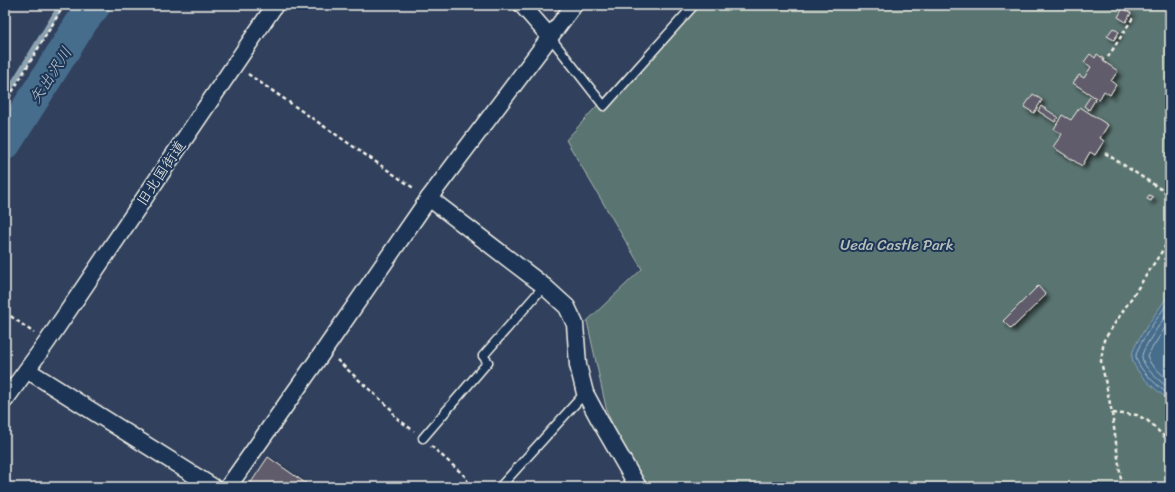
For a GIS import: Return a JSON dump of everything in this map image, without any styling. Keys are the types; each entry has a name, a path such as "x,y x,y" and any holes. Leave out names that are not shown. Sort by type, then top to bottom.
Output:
{"street":[{"name":"旧北国街道","path":"27,370 275,5"},
{"path":"522,5 550,38"},
{"path":"228,487 429,198 574,5"},
{"path":"429,198 544,286 567,307 575,324 578,365 585,393 638,487"},
{"path":"5,400 27,370 213,487"}],"lane":[{"path":"550,38 604,106 694,5"},
{"path":"423,438 488,362 483,356 544,286"},
{"path":"500,487 585,393"}],"path":[{"path":"5,104 64,5"},
{"path":"1108,57 1134,16"},
{"path":"234,64 429,198"},
{"path":"1105,153 1170,195"},
{"path":"1122,487 1112,413 1101,361 1104,340 1170,239"},
{"path":"5,312 47,342"},
{"path":"325,349 392,410 395,417 423,438 466,477 469,487"},
{"path":"1112,413 1137,415 1148,421 1170,442"}],"green space":[{"name":"Ueda Castle Park","path":"688,5 1170,5 1170,487 641,487 607,412 587,321 642,269 566,140"}],"water":[{"path":"1170,293 1170,401 1142,376 1137,370 1132,357 1133,351 1141,335"}],"building":[{"path":"1123,8 1131,13 1126,22 1118,17"},
{"path":"1113,28 1119,32 1114,40 1107,36"},
{"path":"1090,54 1095,58 1097,54 1104,59 1103,61 1118,71 1111,81 1116,85 1110,95 1104,91 1099,100 1073,83 1079,75 1084,78 1091,67 1084,62"},
{"path":"1033,94 1042,100 1034,113 1024,107"},
{"path":"1090,97 1095,100 1089,110 1084,106"},
{"path":"1041,106 1058,117 1055,122 1038,111"},
{"path":"1080,107 1108,125 1100,138 1104,141 1095,155 1090,152 1082,166 1053,147 1062,134 1054,129 1062,115 1071,120"},
{"path":"1149,195 1153,197 1151,201 1147,199"},
{"path":"1038,286 1046,295 1011,329 1003,321"},
{"path":"268,457 311,487 248,487"}],"waterway":[{"path":"5,97 61,5"},
{"name":"矢出沢川","path":"5,144 83,20 95,5"}]}
